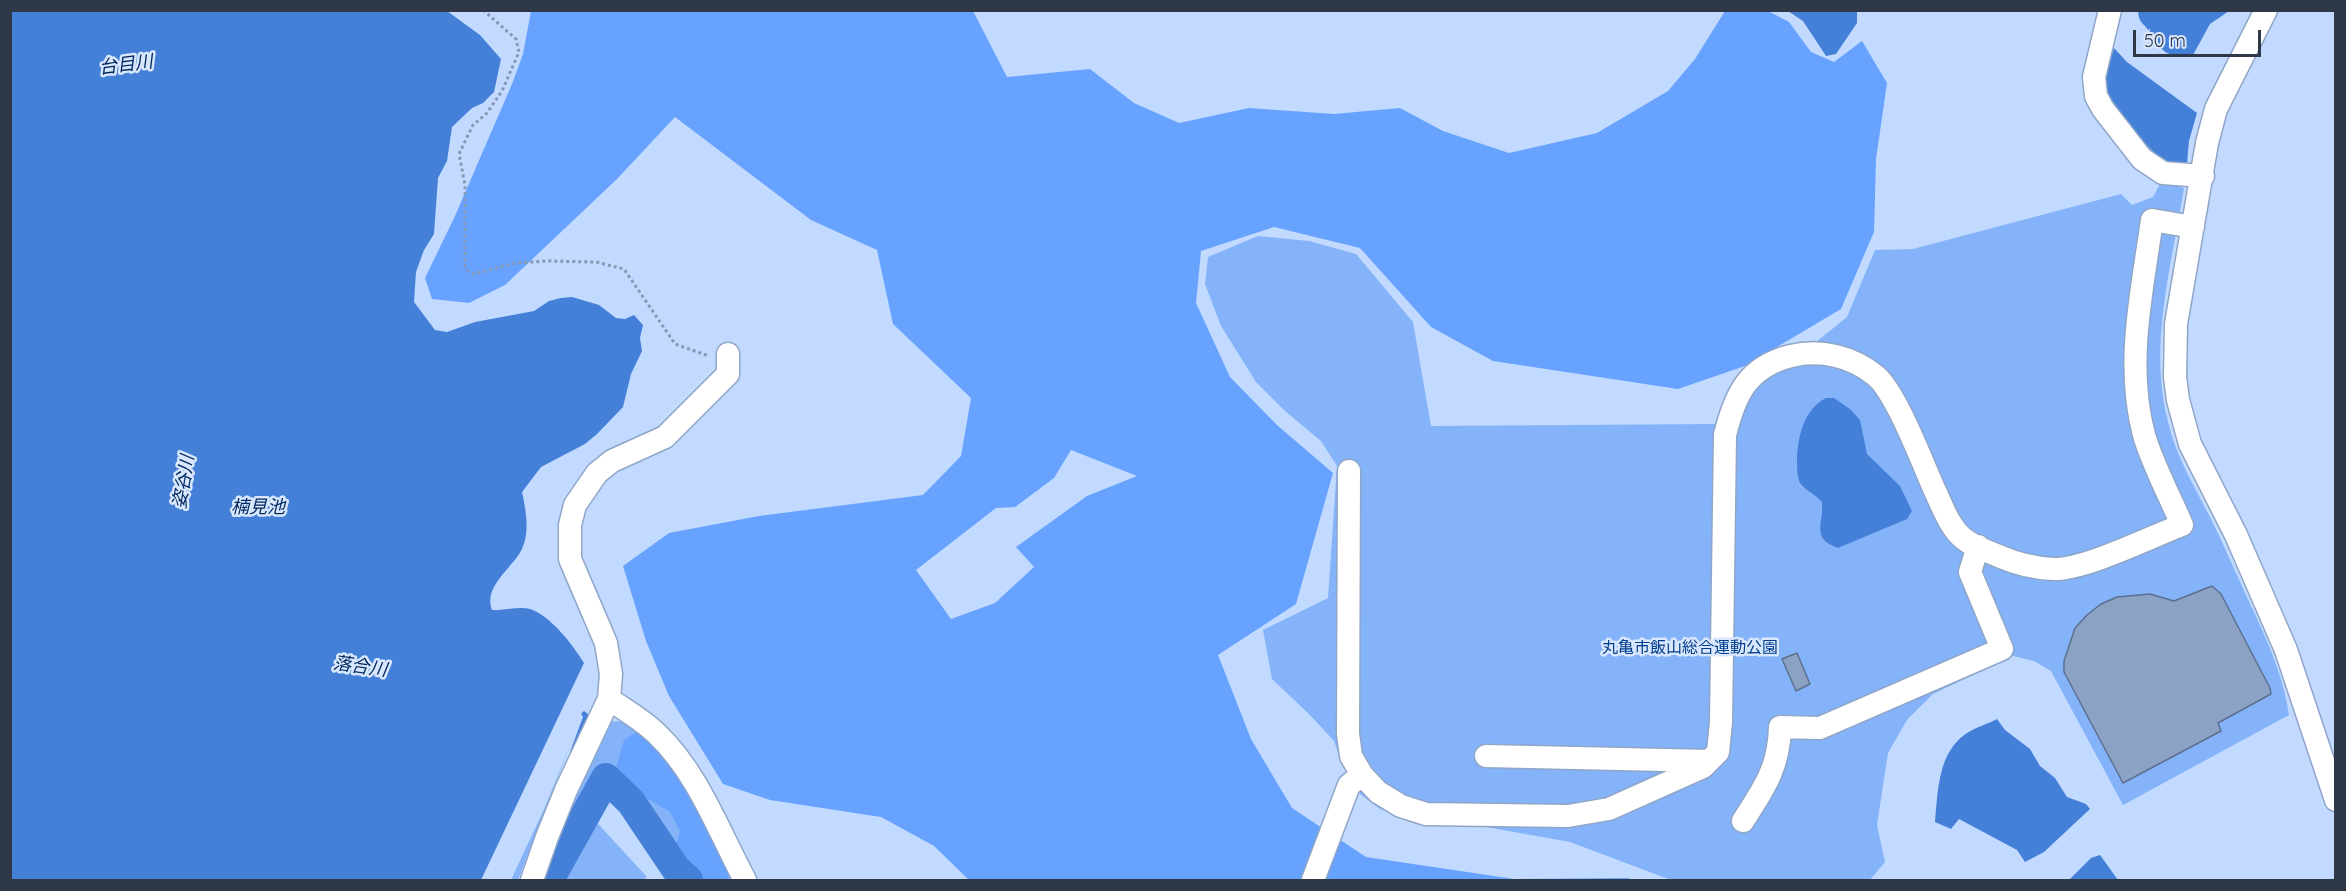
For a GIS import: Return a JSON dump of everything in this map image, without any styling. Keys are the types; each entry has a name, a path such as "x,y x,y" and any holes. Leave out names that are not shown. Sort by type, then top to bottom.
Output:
{"street":[{"path":"2110,10 2094,77 2096,96 2103,109 2142,159 2163,173 2202,176"},
{"path":"2266,10 2216,109 2207,143 2176,324 2174,352 2176,388 2183,424 2204,474 2236,535 2286,650 2336,800"},
{"path":"1349,471 1348,734 1351,756 1362,775 1378,792 1401,806 1426,814 1568,816 1609,809 1702,767 1718,752 1721,722 1725,435 1733,404 1748,381 1783,358 1805,353 1830,354 1855,363 1877,376 1893,397 1947,519 1963,539 2019,564 2055,569 2083,564 2182,525 2145,437 2135,392 2134,350 2152,220 2193,227"},
{"path":"532,880 566,790 609,699 611,667 606,643 570,559 570,525 575,505 597,473 612,461 665,437 728,374 728,354"},
{"path":"1743,821 1773,771 1779,750 1780,727 1820,728 2002,649 1970,572 1978,546"},
{"path":"609,699 657,734 672,751 693,781 745,880"},
{"path":"1486,756 1709,761"},
{"path":"1313,880 1349,785 1362,775"}],"path":[{"path":"483,10 516,39 519,52 502,91 487,113 473,125 459,154 465,185 465,266 468,271 474,274 515,263 548,261 596,262 624,269 675,344 707,356 728,354"}],"green space":[{"name":"丸亀市飯山総合運動公園","path":"2161,182 2184,188 2168,275 2161,334 2162,393 2171,435 2266,639 2278,668 2289,715 2123,805 2051,671 2034,661 2013,656 1933,694 1907,720 1888,753 1877,825 1885,862 1870,880 1671,880 1570,842 1486,827 1421,823 1380,809 1360,794 1343,766 1334,741 1272,679 1263,630 1328,598 1337,466 1321,441 1285,411 1256,382 1221,326 1205,284 1208,257 1258,236 1309,241 1356,254 1413,322 1431,426 1715,424 1724,399 1748,370 1815,343 1847,317 1875,250 1913,249 2121,194 2132,205 2153,197"},
{"path":"618,721 638,725 737,880 694,880 677,863 631,798 605,772 544,880 546,860 610,722"},
{"path":"573,738 518,880 511,880 545,807"},
{"path":"589,814 647,877 643,880 554,880"}],"shaded area":[{"path":"531,11 973,11 1007,77 1090,69 1134,103 1179,123 1249,108 1334,114 1400,108 1443,131 1509,153 1597,133 1668,91 1695,59 1725,11 1768,11 1789,22 1811,52 1834,62 1862,41 1887,83 1876,159 1874,232 1841,309 1745,366 1678,389 1493,361 1431,327 1360,248 1274,227 1201,251 1196,303 1230,377 1277,425 1333,473 1296,604 1218,655 1251,739 1292,808 1366,857 1514,879 1629,878 1631,880 969,880 934,846 881,817 770,800 723,784 669,696 646,641 623,566 669,533 759,516 923,495 961,456 971,398 893,324 877,250 811,220 675,117 617,179 505,285 469,303 432,299 425,278 455,216 523,54","holes":["1071,450 1137,476 1087,496 1016,547 1034,567 995,603 951,619 916,570 996,508 1015,507 1054,478"]},
{"path":"639,730 669,762 692,797 729,874 728,880 702,880 675,848 680,831 670,812 626,786 616,768 624,740"}],"water":[{"path":"2138,10 2229,11 2210,24 2193,55 2178,56 2168,53 2159,46 2141,22"},
{"name":"楠見池","path":"10,11 447,11 480,35 501,59 494,92 452,127 447,161 438,178 434,234 424,250 416,272 414,302 435,330 447,332 475,322 534,311 549,301 572,297 599,305 616,318 625,319 634,315 643,325 640,338 642,351 631,374 623,407 585,444 541,467 522,492 526,535 522,549 491,593 492,610 526,608 546,618 561,632 584,663 481,880 11,880"},
{"path":"1788,11 1857,11 1857,23 1836,54 1826,56 1803,21"},
{"path":"2114,48 2127,62 2197,113 2189,141 2187,163 2173,163 2160,157 2138,136 2112,104 2103,84"},
{"path":"1826,398 1834,398 1850,409 1860,420 1867,454 1900,486 1912,511 1907,519 1838,548 1829,544 1821,535 1822,502 1800,483 1797,471 1801,432 1807,416 1818,403"},
{"path":"1997,719 2005,730 2030,749 2040,766 2055,778 2067,797 2086,804 2090,809 2044,852 2025,862 2017,850 1959,819 1951,829 1935,822 1941,773 1950,750 1967,733"},
{"path":"2100,855 2118,880 2069,880 2091,858"}],"building":[{"path":"2212,586 2221,594 2271,694 2218,723 2221,731 2123,783 2064,672 2064,661 2075,628 2101,604 2117,597 2150,594 2174,601"},
{"path":"1797,653 1810,684 1796,691 1782,659"}],"waterway":[{"name":"落合川","path":"573,751 586,716 584,714"},
{"name":"落合川","path":"549,880 606,778 631,802 676,869 688,880"}],"water label":[{"name":"台目川","path":"126,65"},
{"name":"姿谷川","path":"184,482"}]}
